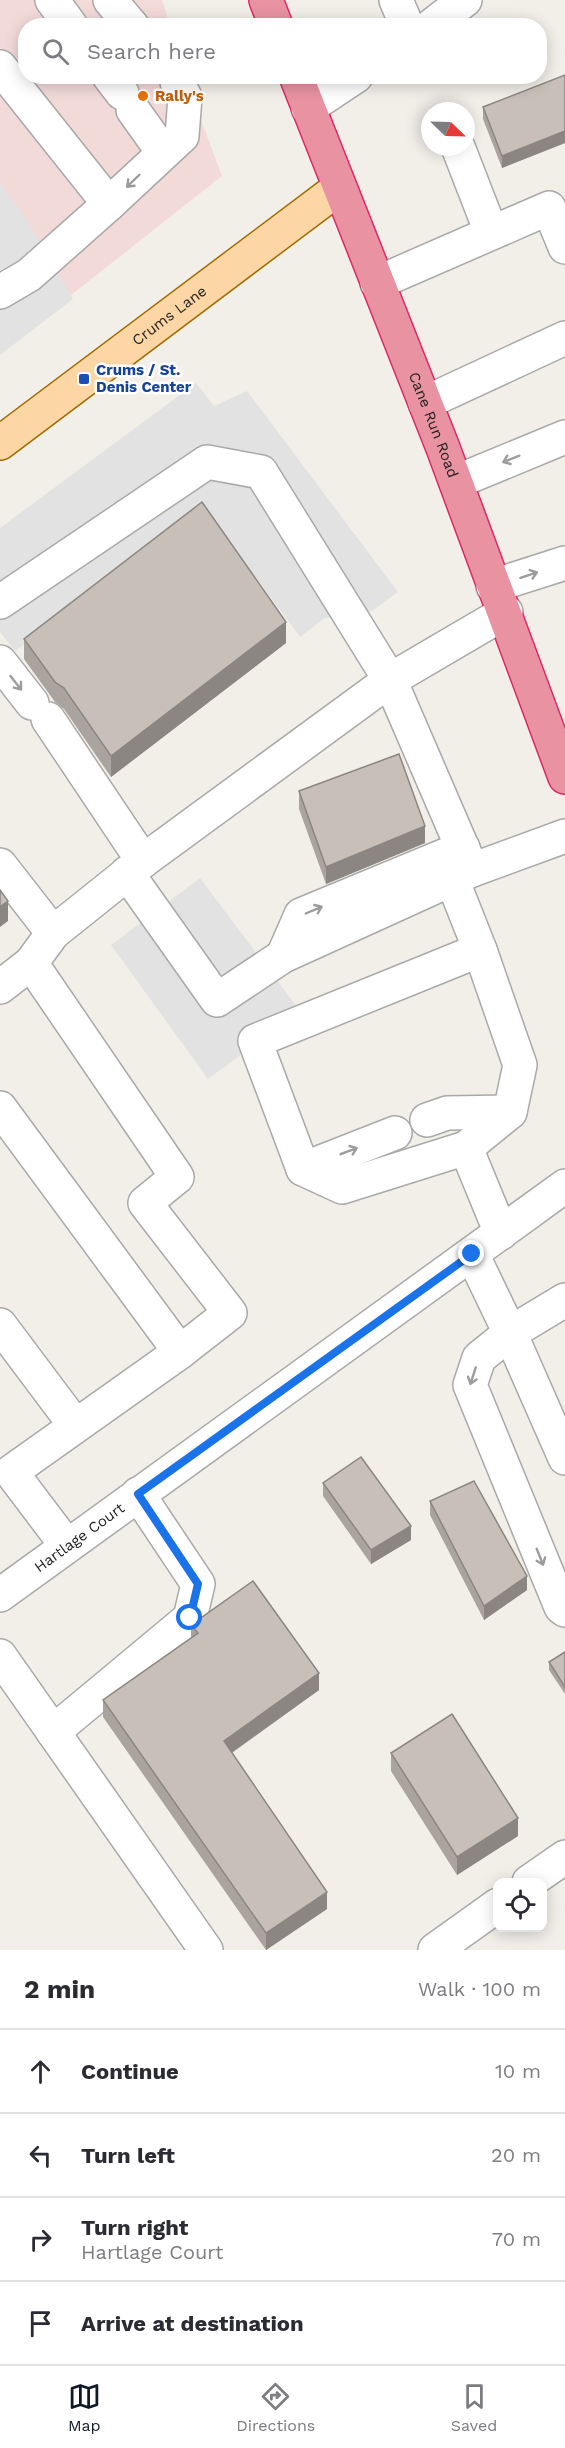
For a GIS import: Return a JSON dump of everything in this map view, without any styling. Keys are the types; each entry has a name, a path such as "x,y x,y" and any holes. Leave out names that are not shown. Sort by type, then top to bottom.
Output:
{"highway":[{"path":"266,0 273,18"},
{"name":"Cane Run Road","path":"299,84 456,482 565,777"}],"main road":[{"name":"Crums Lane","path":"7,430 339,188"}],"street":[{"path":"52,0 65,18"},
{"path":"110,0 125,18"},
{"path":"396,0 404,18"},
{"path":"441,18 465,0"},
{"path":"0,67 109,204"},
{"path":"0,292 29,274 182,136 185,97 178,84"},
{"path":"308,108 344,84"},
{"path":"122,93 163,152"},
{"path":"462,156 491,231"},
{"path":"377,284 491,231 549,208 565,247"},
{"path":"425,403 565,338"},
{"path":"456,482 565,437"},
{"path":"0,602 207,462 261,472 390,680 462,866 480,950 520,1065 510,1112 466,1148 342,1187 303,1169 255,1041 480,950"},
{"path":"0,987 30,963 53,933 135,867 499,599 565,563"},
{"path":"0,662 40,711 217,1000 283,956 462,866 565,836"},
{"path":"0,865 53,933"},
{"path":"30,963 177,1177 145,1203 230,1313 180,1352 6,1476 67,1546"},
{"path":"0,1108 180,1352"},
{"path":"428,1120 447,1113 510,1112"},
{"path":"303,1169 395,1133"},
{"path":"466,1148 501,1233"},
{"name":"Hartlage Court","path":"0,1594 565,1186"},
{"path":"472,1254 565,1458"},
{"path":"565,1300 510,1334 479,1358 470,1385 561,1607 565,1610"},
{"path":"0,1325 75,1425"},
{"path":"53,1732 190,1618 198,1584 138,1494"},
{"path":"0,1656 206,1950"},
{"path":"535,1878 565,1857"},
{"path":"435,1950 493,1909"}],"shaded area":[{"path":"0,0 162,0 168,18 18,18 18,84 188,84 222,176 0,351"},
{"path":"0,183 24,216 73,299 0,355"},
{"path":"196,383 214,406 247,391 398,592 372,611 325,618 300,637 221,530 185,525 15,651 0,632 0,528"},
{"path":"200,878 300,1011 208,1079 111,945"}],"building":[{"path":"565,75 565,131 502,156 483,107 547,84"},
{"path":"202,502 286,622 111,756 64,688 55,682 24,639"},
{"path":"399,754 425,826 326,867 299,791"},
{"path":"0,890 8,901 0,907"},
{"path":"361,1457 411,1526 371,1550 323,1483"},
{"path":"474,1481 527,1576 484,1606 430,1501"},
{"path":"253,1581 319,1673 224,1741 327,1892 266,1933 103,1700 198,1633 191,1625"},
{"path":"565,1652 565,1687 549,1662"},
{"path":"452,1714 518,1818 457,1857 391,1753"}],"place":[{"name":"Rally's","path":"143,96"},
{"name":"Crums / St. Denis Center","path":"84,379"}],"route":[{"path":"190,1618 198,1584 138,1494 472,1254"}]}
